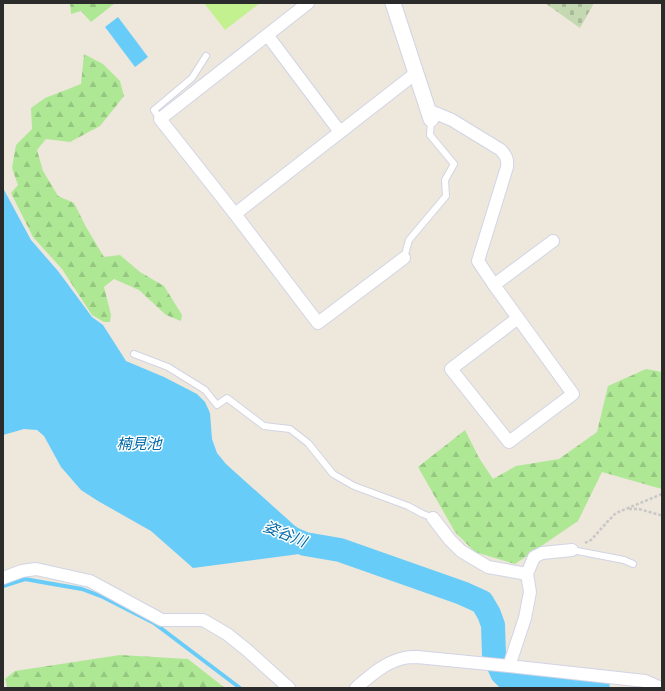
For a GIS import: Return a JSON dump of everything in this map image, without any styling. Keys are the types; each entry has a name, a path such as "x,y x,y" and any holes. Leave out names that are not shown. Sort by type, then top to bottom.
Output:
{"street":[{"path":"308,3 268,36 160,119 318,323 404,258"},
{"path":"393,3 429,114 452,120 502,150 508,160 478,261 494,286 518,318 573,394 509,442 451,369 518,318"},
{"path":"268,36 340,132"},
{"path":"235,214 416,73"},
{"path":"494,286 553,241"},
{"path":"433,518 450,540 461,551 488,568 527,574"},
{"path":"507,666 525,618 530,592 527,574 534,558 542,553 572,550"},
{"path":"3,578 22,571 36,569 90,581 162,620 202,620 227,634 289,688"},
{"path":"356,688 368,677 390,663 405,658 417,657 645,681 661,688"}],"lane":[{"path":"160,119 154,110 192,78 206,56"},
{"path":"404,258 408,240 446,196 445,180 454,164 430,135 429,114"},
{"path":"134,354 168,367 205,390 217,405 227,398 264,426 290,429 308,443 333,474 354,486 408,506 433,518"},
{"path":"572,550 624,560 633,564"}],"path":[{"path":"572,550 591,540 616,513 662,494"},
{"path":"626,509 639,509 660,515 662,517"}],"green space":[{"path":"70,3 115,3 91,22 81,11 71,14"},
{"path":"204,3 260,3 225,30"},
{"path":"545,3 594,3 580,28"},
{"path":"84,54 103,64 120,81 124,96 100,126 70,142 46,139 37,150 43,171 58,196 74,203 104,257 120,255 140,272 164,286 182,315 181,321 166,315 139,290 114,279 104,287 111,315 110,322 104,322 92,315 62,269 33,237 11,193 18,185 12,168 16,145 32,129 31,108 45,98 81,84"},
{"path":"646,369 662,372 662,489 602,472 578,521 515,564 475,552 455,532 418,467 465,430 479,458 493,479 516,466 559,459 597,432 608,386"},
{"path":"120,655 188,659 225,688 8,688 5,679 15,671"}],"water":[{"path":"118,17 148,57 135,67 105,27"},
{"name":"楠見池","path":"3,188 31,240 58,271 92,317 103,325 126,361 164,377 197,394 205,402 210,413 212,439 217,453 226,464 294,525 310,537 307,553 193,568 151,531 81,490 61,467 44,436 37,430 24,429 3,435"}],"waterway":[{"name":"姿谷川","path":"279,533 305,544 340,550 462,593 482,602 493,625 494,655 502,673 511,682 523,686 545,684 598,688"},
{"path":"3,586 25,579 82,589 103,597 154,623 240,688"}]}
